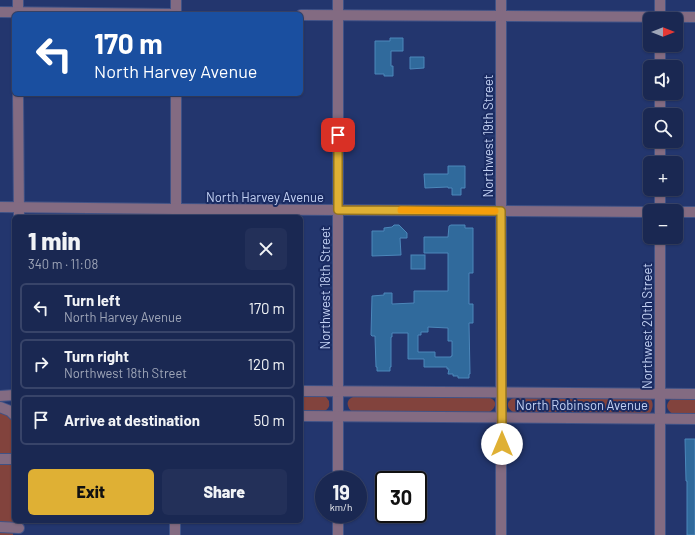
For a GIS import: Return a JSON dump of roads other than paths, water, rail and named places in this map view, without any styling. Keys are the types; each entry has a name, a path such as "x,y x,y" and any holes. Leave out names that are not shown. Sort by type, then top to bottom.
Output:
{"street":[{"path":"18,0 18,12"},
{"path":"174,12 176,0"},
{"name":"Northwest 18th Street","path":"338,0 338,471"},
{"name":"Northwest 19th Street","path":"501,0 501,535"},
{"path":"660,0 660,12"},
{"path":"0,12 12,13"},
{"path":"303,15 643,18"},
{"path":"683,17 695,17"},
{"path":"18,96 19,212"},
{"path":"176,96 176,213"},
{"name":"North Harvey Avenue","path":"0,207 19,212 176,213 338,210 643,212"},
{"path":"683,212 695,212"},
{"name":"Northwest 20th Street","path":"660,244 660,535"},
{"name":"North Robinson Avenue","path":"303,391 695,394"},
{"path":"0,396 12,395"},
{"path":"0,407 12,413"},
{"name":"North Robinson Avenue","path":"303,416 695,419"},
{"path":"0,459 12,458"},
{"path":"175,523 175,535"},
{"path":"338,523 338,535"},
{"path":"0,527 19,528"}]}
